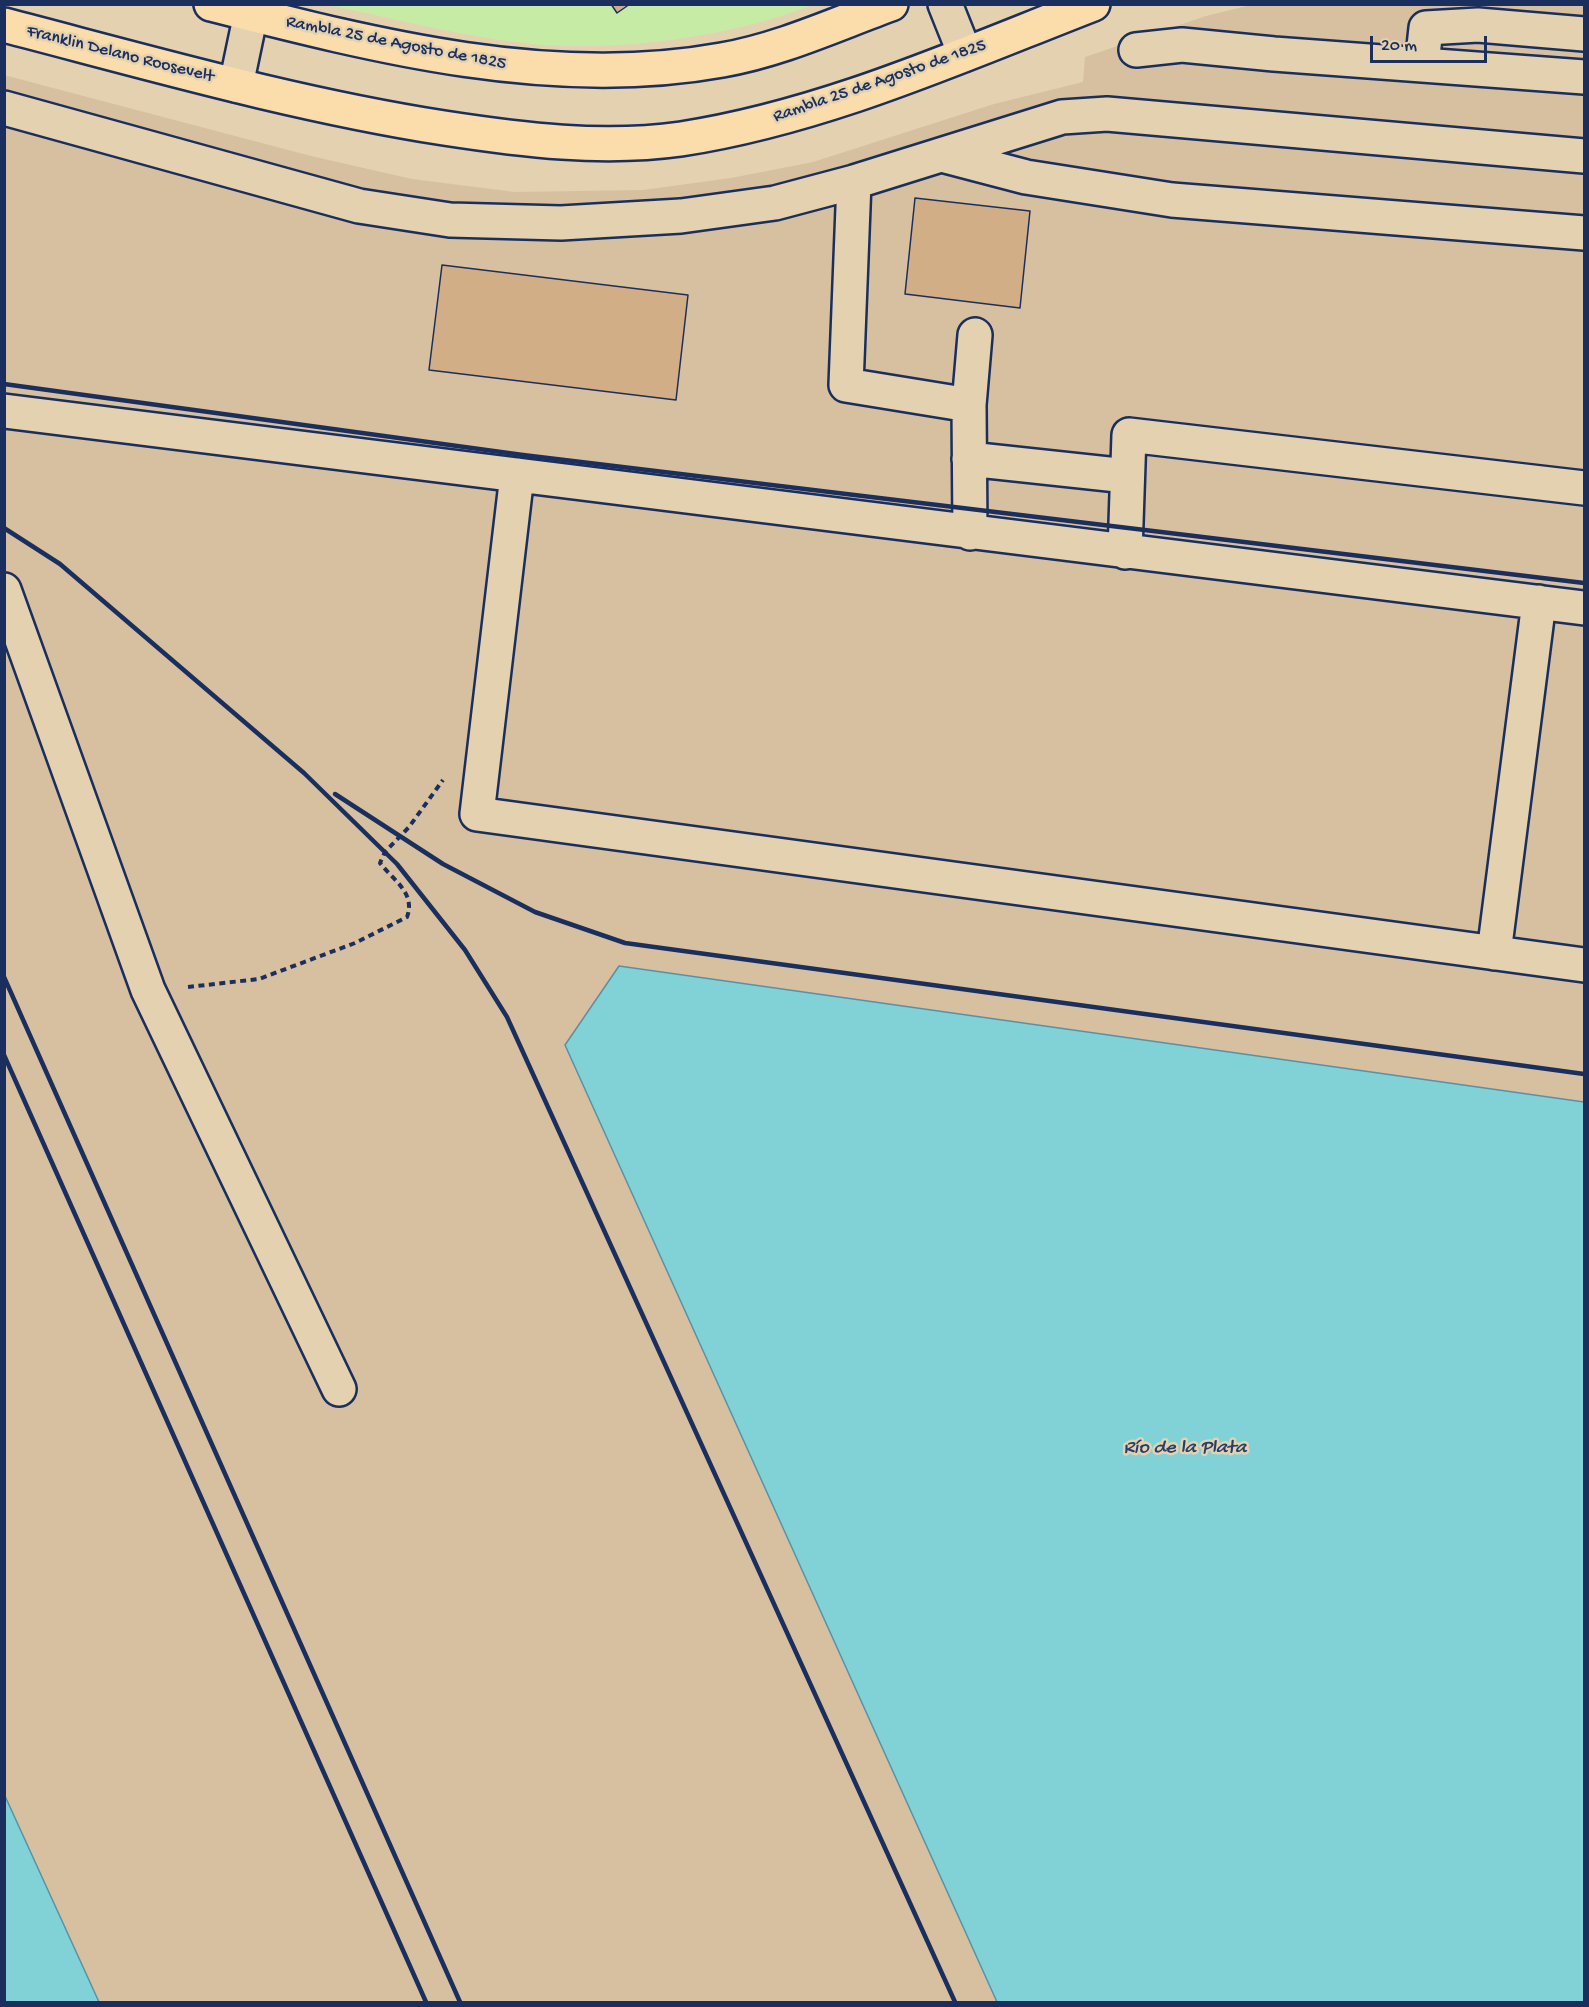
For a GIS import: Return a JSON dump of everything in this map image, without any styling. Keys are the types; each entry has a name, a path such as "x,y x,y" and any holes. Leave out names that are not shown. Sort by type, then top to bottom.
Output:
{"main road":[{"path":"211,4 252,10"},
{"name":"Rambla 25 de Agosto de 1825","path":"252,10 405,48 517,67 608,71 681,67 725,60 772,48 891,4"},
{"name":"Rambla 25 de Agosto de 1825","path":"236,85 363,116 498,136 591,144 679,139 793,116 965,54 1094,4"},
{"name":"Franklin Delano Roosevelt","path":"4,26 236,85"}],"street":[{"path":"945,4 965,54"},
{"path":"236,85 252,10"},
{"path":"1422,65 1426,28 1478,25 1584,34"},
{"path":"1136,50 1182,45 1584,77"},
{"path":"4,108 359,206 450,220 561,222 681,216 775,203 854,182 1062,117 1107,114 1584,156"},
{"path":"942,155 1026,177 1172,200 1584,233"},
{"path":"854,182 846,385 969,405"},
{"path":"970,533 969,405 975,335"},
{"path":"4,411 1584,608"},
{"path":"1125,552 1129,435 1584,488"},
{"path":"969,459 1127,477"},
{"path":"517,475 477,814 1584,965"},
{"path":"4,590 148,990 339,1389"},
{"path":"1494,953 1539,602"}],"path":[{"path":"148,990 259,979 355,943 407,917 411,907 408,895 380,863 385,852 409,826 449,772"}],"shaded area":[{"path":"1251,5 1584,5 1584,1102 619,966 565,1045 997,2002 99,2002 4,1796 4,75 311,156 412,179 515,192 643,190 731,178 813,162 994,104 1083,82 1085,57 1206,16"}],"green space":[{"path":"326,5 813,5 746,26 711,34 637,44 565,46 480,37"}],"water":[{"name":"Río de la Plata","path":"619,966 1584,1102 1584,2002 997,2002 565,1045"},
{"path":"5,1796 99,2002 5,2002"}],"building":[{"path":"611,4 630,4 617,13"},
{"path":"915,198 1030,211 1020,308 905,294"},
{"path":"442,265 688,295 676,400 429,370"}],"railway":[{"path":"4,384 523,455 1584,583"},
{"path":"4,528 60,564 304,773 397,864 465,950 507,1017 955,2002"},
{"path":"335,794 443,864 535,912 625,943 1584,1074"},
{"path":"4,977 460,2002"},
{"path":"4,1055 426,2002"}]}
